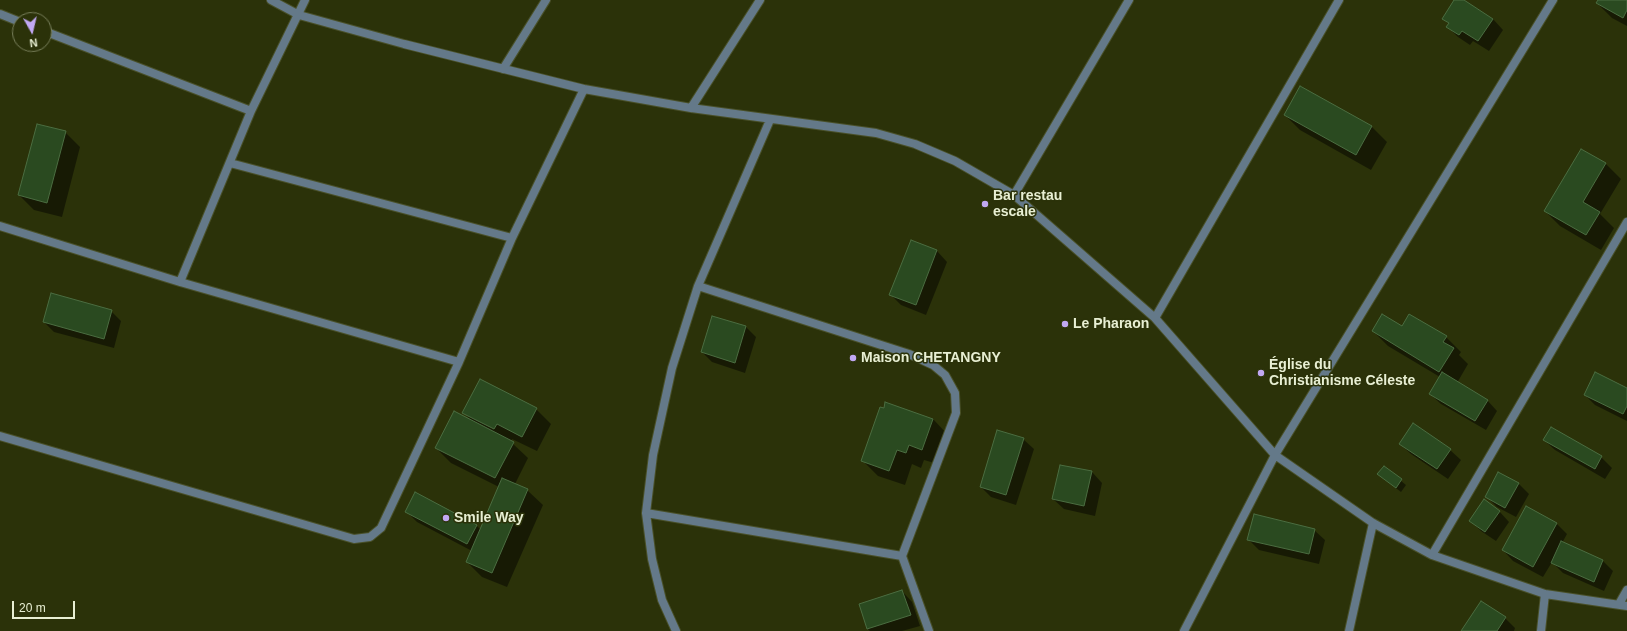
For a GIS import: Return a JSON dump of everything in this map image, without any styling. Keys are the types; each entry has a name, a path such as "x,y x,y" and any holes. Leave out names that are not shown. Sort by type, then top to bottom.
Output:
{"street":[{"path":"271,0 298,15 404,44 584,89 770,120 876,133 915,144 954,161 1014,195 1155,318 1274,454 1373,523 1432,555 1545,594 1623,605 1627,590"},
{"path":"180,282 251,112 305,0"},
{"path":"503,69 546,0"},
{"path":"691,108 760,0"},
{"path":"1014,195 1129,0"},
{"path":"1155,318 1339,0"},
{"path":"1184,631 1274,454 1553,0"},
{"path":"0,14 12,19"},
{"path":"52,34 251,112"},
{"path":"0,436 354,539 370,537 381,528 459,362 512,238 584,89"},
{"path":"676,631 662,600 652,559 646,513 653,455 671,375 698,286 770,120"},
{"path":"230,163 512,238"},
{"path":"1432,555 1627,222"},
{"path":"0,226 180,282 459,362"},
{"path":"698,286 909,354 933,365 946,375 955,393 956,413 902,556 929,631"},
{"path":"646,513 902,556"},
{"path":"1349,631 1373,523"},
{"path":"1541,631 1545,594"}],"building":[{"path":"1454,0 1464,0 1493,19 1478,41 1462,31 1459,35 1446,27 1449,23 1442,19"},
{"path":"1598,0 1627,0 1627,10 1623,18 1596,3"},
{"path":"1300,86 1372,126 1356,155 1284,115"},
{"path":"37,124 66,131 47,203 18,195"},
{"path":"1581,149 1606,163 1583,202 1600,212 1586,235 1544,211"},
{"path":"911,240 937,250 916,305 889,295"},
{"path":"51,293 112,310 104,339 43,322"},
{"path":"1382,314 1402,326 1409,314 1447,336 1443,342 1454,348 1439,372 1372,331"},
{"path":"712,316 746,326 735,363 701,352"},
{"path":"1442,372 1488,400 1475,421 1429,394"},
{"path":"1595,372 1627,388 1627,406 1623,414 1584,395"},
{"path":"480,379 537,408 522,437 497,424 494,429 462,413"},
{"path":"885,402 933,419 922,450 909,445 906,453 897,450 889,471 861,461 880,407 884,408"},
{"path":"454,411 514,442 495,478 435,448"},
{"path":"1413,423 1451,449 1437,469 1399,444"},
{"path":"1551,427 1602,456 1595,469 1543,440"},
{"path":"997,430 1024,438 1006,495 980,487"},
{"path":"1060,465 1092,471 1084,506 1052,499"},
{"path":"1384,466 1402,479 1396,488 1377,474"},
{"path":"1498,472 1519,483 1505,508 1485,497"},
{"path":"502,478 528,489 492,573 466,562"},
{"path":"415,492 477,525 467,544 405,512"},
{"path":"1484,499 1500,511 1485,532 1469,521"},
{"path":"1526,506 1557,523 1533,567 1502,550"},
{"path":"1254,514 1315,529 1309,554 1247,540"},
{"path":"1561,541 1603,560 1594,582 1551,563"},
{"path":"902,590 911,615 867,629 859,604"},
{"path":"1481,601 1506,617 1497,631 1461,631"}],"place":[{"name":"Bar restau escale","path":"985,204"},
{"name":"Le Pharaon","path":"1065,324"},
{"name":"Maison CHETANGNY","path":"853,358"},
{"name":"Église du Christianisme Céleste","path":"1261,373"},
{"name":"Smile Way","path":"446,518"}]}
